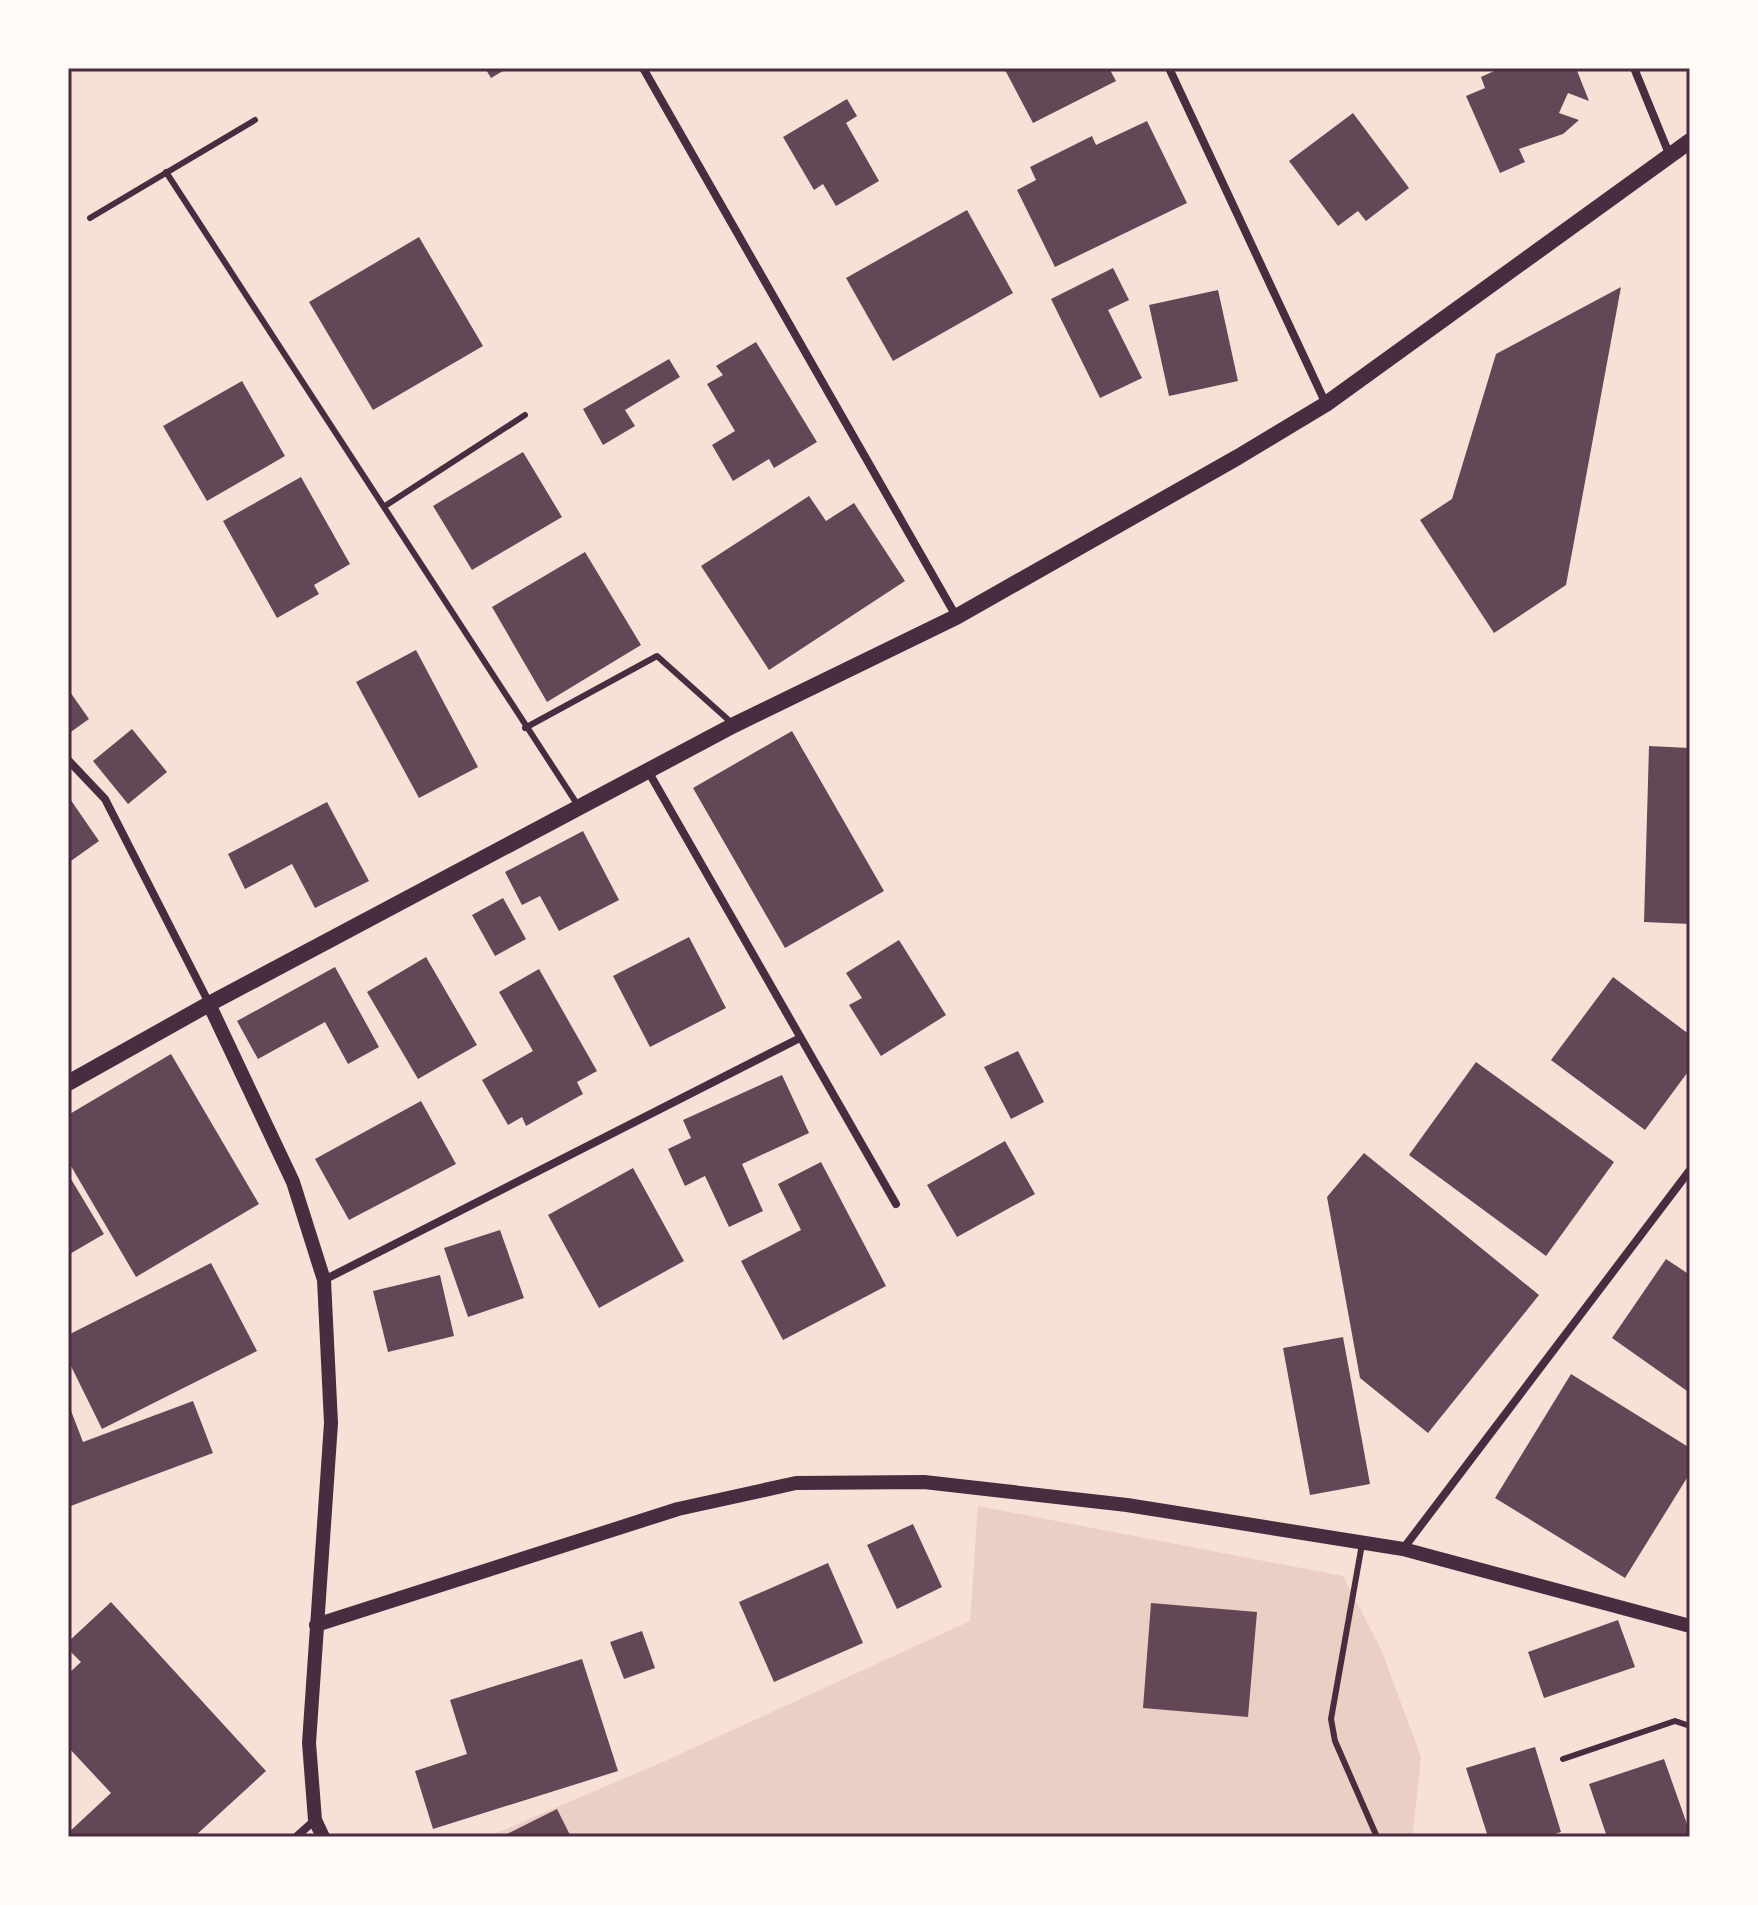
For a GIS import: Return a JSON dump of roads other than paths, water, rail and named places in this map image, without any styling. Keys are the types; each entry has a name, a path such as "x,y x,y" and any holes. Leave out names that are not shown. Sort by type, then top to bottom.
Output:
{"main road":[{"path":"68,1083 209,1004 647,770 956,617 1238,457 1326,404 1690,141"}],"street":[{"path":"643,68 956,617"},
{"path":"1169,68 1326,404"},
{"path":"1634,68 1670,156"},
{"path":"68,760 105,799 209,1004 293,1182 324,1280 331,1423 309,1743 315,1820 323,1837"},
{"path":"647,770 896,1204"},
{"path":"324,1280 800,1038"},
{"path":"1403,1549 1690,1170"},
{"path":"316,1625 678,1509 796,1483 924,1482 1127,1505 1403,1549 1690,1626"},
{"path":"296,1837 315,1820"}],"lane":[{"path":"90,218 255,120"},
{"path":"166,172 579,807"},
{"path":"385,506 525,415"},
{"path":"525,728 657,656 734,725"},
{"path":"1362,1542 1331,1719 1335,1741 1377,1837"},
{"path":"1563,1759 1675,1721 1690,1726"}]}
